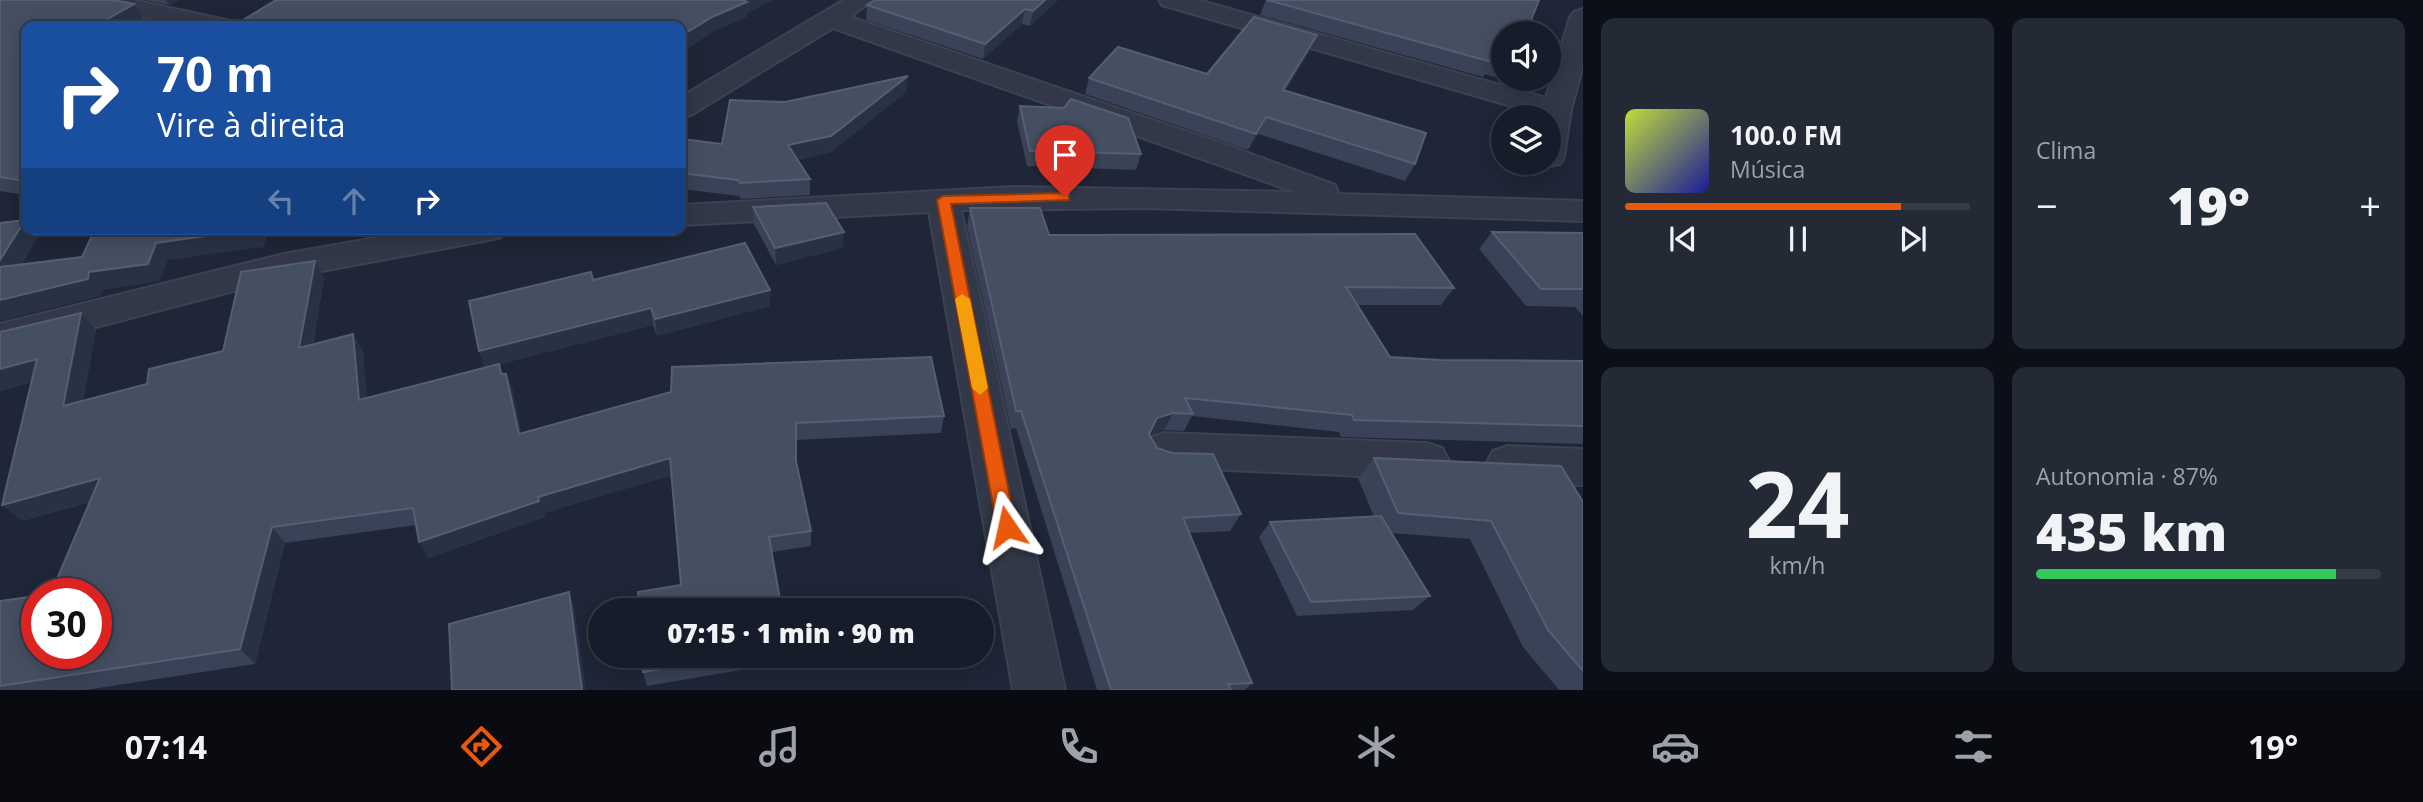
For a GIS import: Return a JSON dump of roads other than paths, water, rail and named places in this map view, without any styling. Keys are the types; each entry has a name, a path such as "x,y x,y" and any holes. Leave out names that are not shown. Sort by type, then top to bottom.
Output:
{"street":[{"path":"97,0 198,21"},
{"path":"686,106 861,0"},
{"path":"1171,0 1540,105"},
{"path":"1575,0 1583,2"},
{"path":"1559,105 1583,17"},
{"path":"831,19 1221,153 1353,203"},
{"path":"1539,210 1546,175"},
{"path":"686,215 943,200 1117,198 1583,211"},
{"path":"943,200 1039,690"},
{"path":"0,338 284,266 456,235"},
{"path":"1164,450 1583,467"}]}
